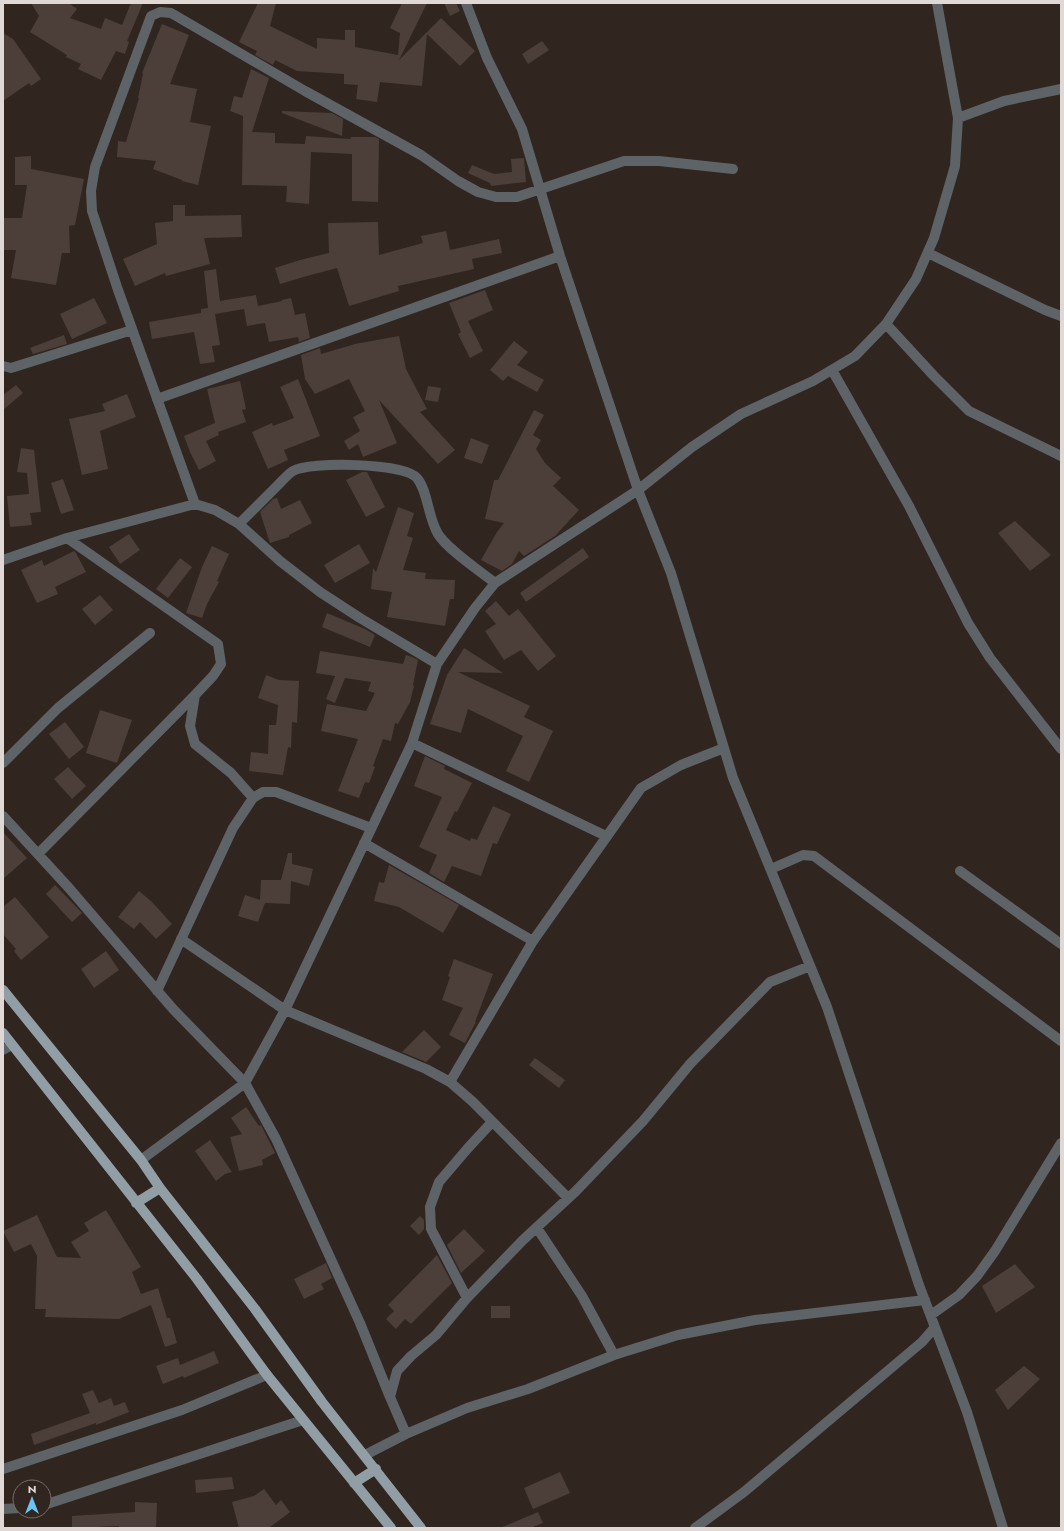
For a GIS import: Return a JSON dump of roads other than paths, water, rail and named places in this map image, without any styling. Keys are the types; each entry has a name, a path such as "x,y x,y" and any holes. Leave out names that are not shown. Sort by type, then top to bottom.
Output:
{"main road":[{"path":"3,990 141,1160 160,1188 256,1309 322,1402 421,1528"},
{"path":"3,1033 8,1047 136,1202 197,1279 267,1374 390,1528"},
{"path":"136,1202 160,1188"},
{"path":"354,1483 376,1469"}],"street":[{"path":"466,3 486,58 522,129 560,256 638,490 671,573 733,778 827,1007 925,1300 967,1412 1003,1528"},
{"path":"141,1160 245,1083 285,1010 412,743 437,664 474,608 495,583 638,490 692,447 741,414 813,381 855,356 886,324 916,279 928,252 934,238 955,166 958,118 936,3"},
{"path":"195,504 132,330 92,212 91,191 95,166 151,16 159,7 305,92 420,155 458,181 478,192 496,197 517,197 624,161 659,161 733,169"},
{"path":"958,118 1004,101 1061,89"},
{"path":"928,252 1045,310 1061,316"},
{"path":"157,399 560,256"},
{"path":"886,324 969,411 1061,456"},
{"path":"3,367 11,368 132,330"},
{"path":"832,370 909,506 968,623 990,658 1061,749"},
{"path":"239,524 293,470 315,464 372,466 405,471 416,476 421,483 433,524 438,535 446,544 495,583"},
{"path":"3,560 67,538 195,504 215,510 239,524 280,561 320,592 437,664"},
{"path":"38,854 195,695 213,676 221,664 218,644 67,538"},
{"path":"3,763 58,708 150,633"},
{"path":"195,695 190,726 195,744 232,773 253,798"},
{"path":"412,743 606,836"},
{"path":"450,1082 533,941 641,788 681,765 724,748"},
{"path":"157,991 233,828 253,798 263,792 276,792 371,828"},
{"path":"3,816 69,888 172,1009 245,1083 276,1139 360,1323 406,1434"},
{"path":"364,843 533,941"},
{"path":"771,869 803,855 814,856 1061,1042"},
{"path":"960,871 1061,944"},
{"path":"181,939 285,1010 426,1070 450,1082 473,1102 568,1198"},
{"path":"390,1397 397,1371 411,1356 436,1335 467,1298 643,1121 690,1064 770,982 810,966"},
{"path":"467,1298 431,1229 430,1207 439,1182 492,1122"},
{"path":"931,1315 959,1295 977,1276 995,1251 1061,1143"},
{"path":"537,1228 582,1296 614,1356"},
{"path":"365,1455 406,1434 467,1408 528,1389 614,1356 678,1335 755,1320 925,1300"},
{"path":"695,1528 750,1487 922,1342 935,1327"},
{"path":"3,1469 163,1417 234,1389 267,1374"},
{"path":"52,1502 304,1420"}]}
